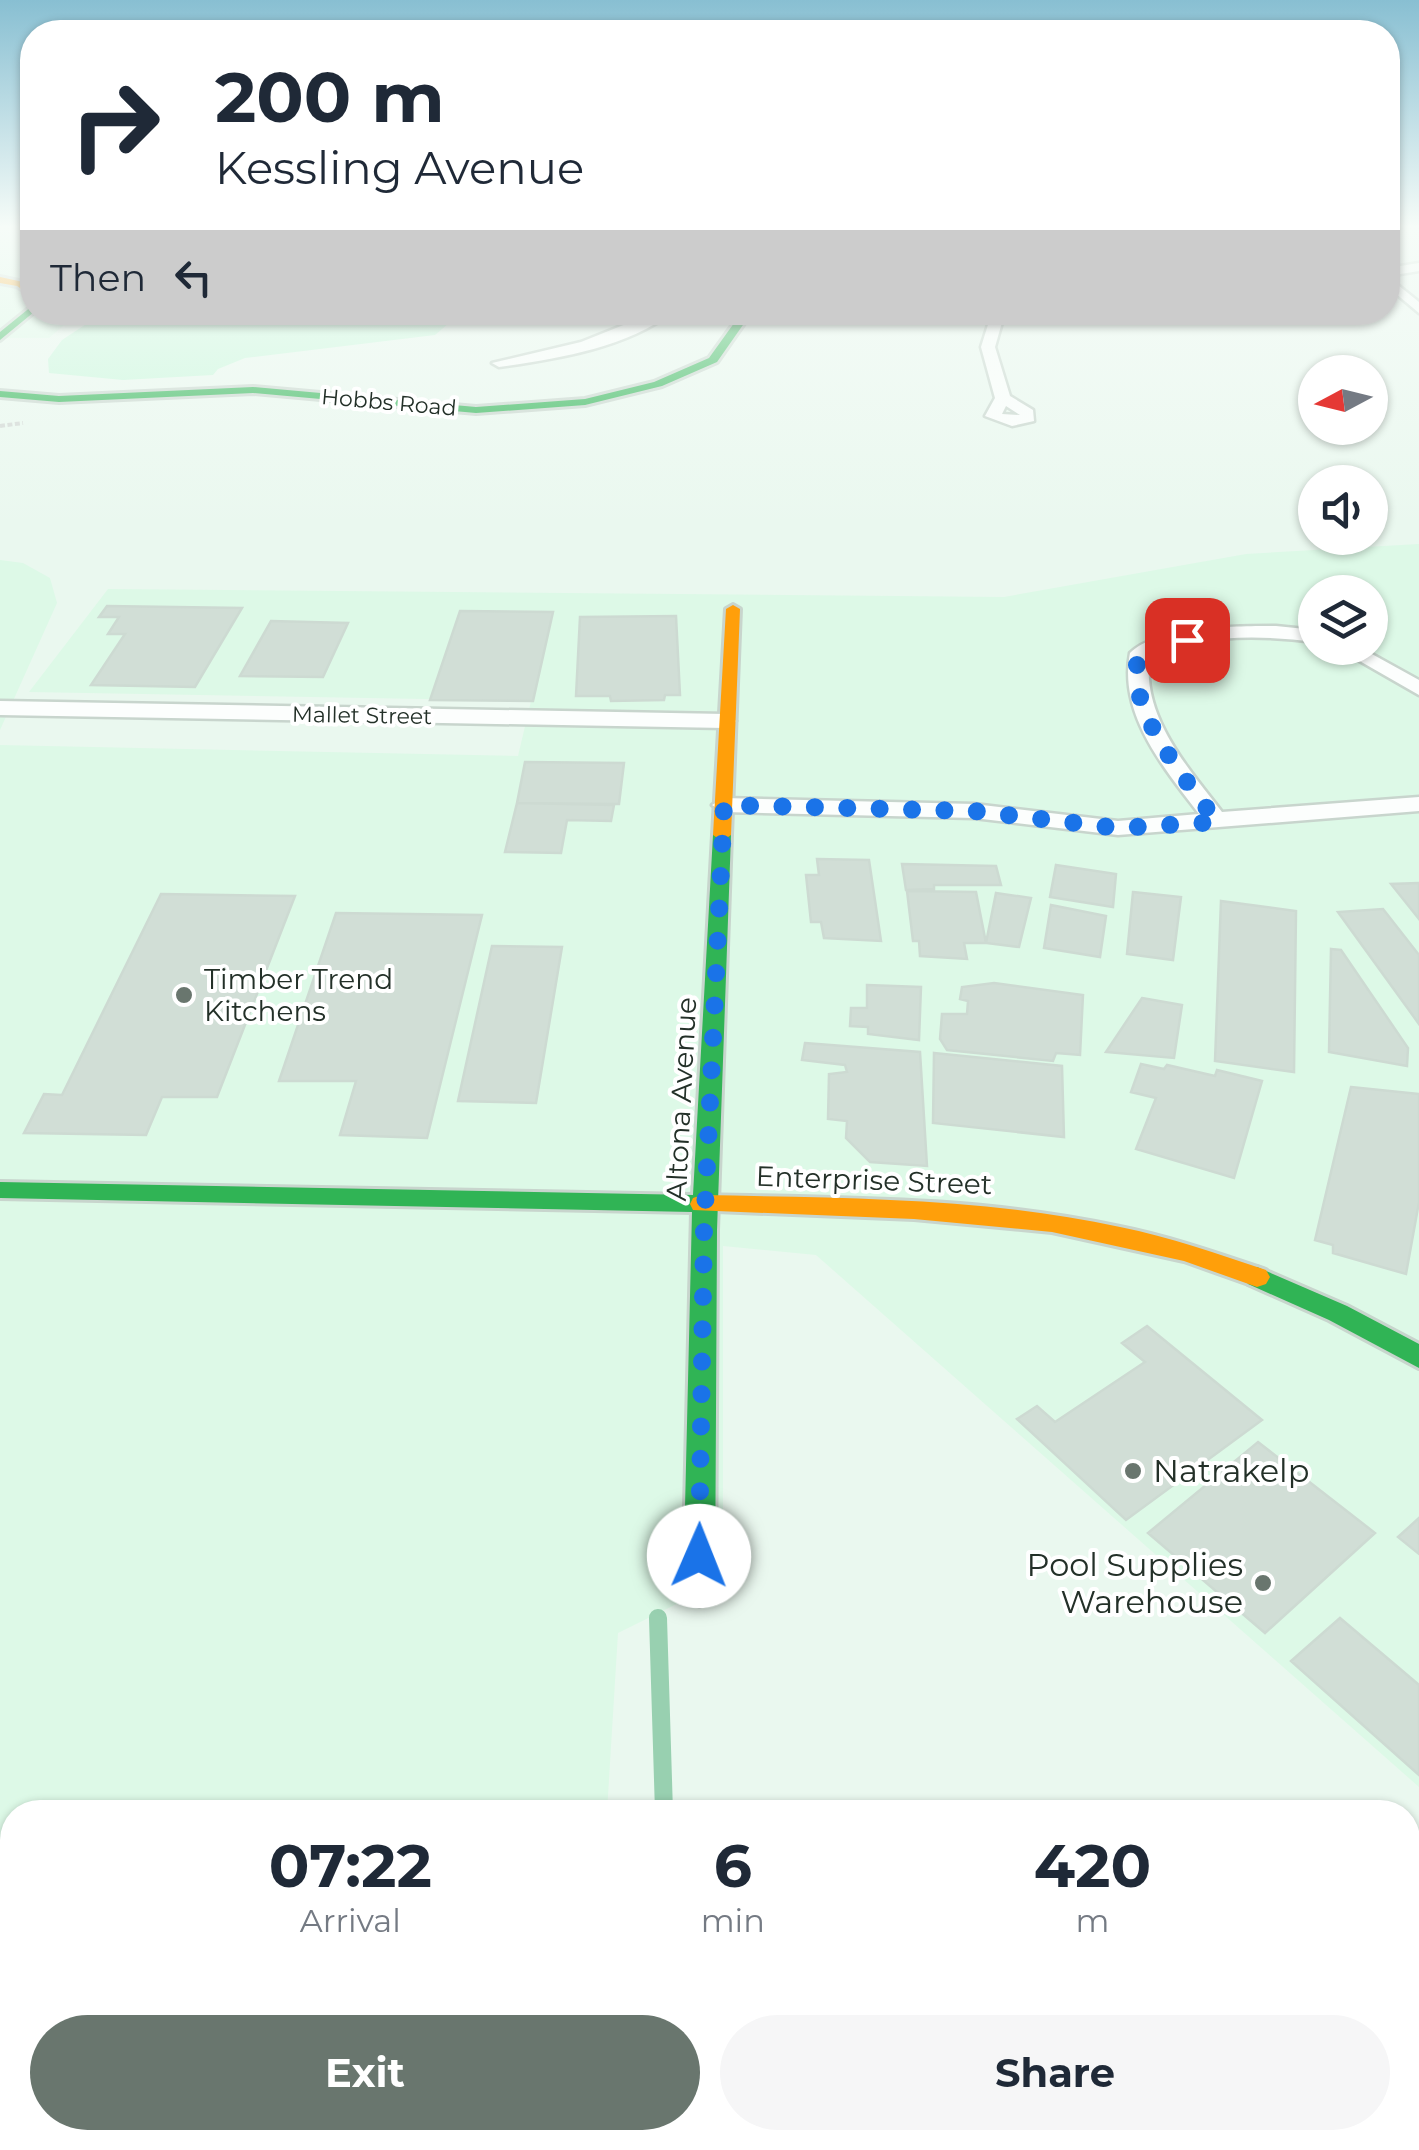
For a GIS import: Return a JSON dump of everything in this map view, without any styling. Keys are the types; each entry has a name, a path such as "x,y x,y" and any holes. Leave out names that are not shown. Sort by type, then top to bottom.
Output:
{"street":[{"path":"499,363 551,356 613,338 637,326"},
{"name":"Hobbs Road","path":"0,394 59,399 254,390 476,410 585,402 658,384 713,360 737,326"},
{"path":"994,326 988,346 1003,398"},
{"name":"Altona Avenue","path":"699,1592 705,1204 733,610"},
{"path":"1217,822 1152,733 1138,673 1140,653 1160,645 1241,632 1298,635"},
{"path":"1376,665 1419,690"},
{"name":"Mallet Street","path":"0,708 725,720"},
{"path":"724,805 974,811 1118,828 1419,804"},
{"name":"Enterprise Street","path":"0,1190 936,1209 1072,1224 1146,1241 1228,1267 1303,1298 1419,1357"}],"shaded area":[{"path":"0,326 63,326 49,338 0,338"},
{"path":"83,326 445,326 435,335 245,358 213,375 123,380 49,373 48,359 62,340"},
{"path":"1419,544 1419,1787 816,1255 723,1246 723,1581 618,1633 608,1800 0,1800 0,745 518,756 531,701 29,692 108,589 1004,597 1246,554 1298,551 1298,555 1388,555 1388,546"},
{"path":"0,560 23,563 50,578 57,603 0,730"}],"building":[{"path":"107,606 242,608 195,687 91,685 125,634 108,634 119,617 99,617"},
{"path":"460,611 553,612 533,701 430,700"},
{"path":"676,616 680,695 665,695 664,700 611,701 610,696 576,696 580,617"},
{"path":"271,621 348,623 323,677 240,676"},
{"path":"525,762 624,763 619,804 517,803"},
{"path":"517,803 614,805 611,821 567,820 561,853 505,852"},
{"path":"817,859 869,860 881,941 824,938 821,922 811,922 806,875 819,875"},
{"path":"902,864 996,866 1001,885 934,885 934,889 906,890"},
{"path":"1056,865 1116,874 1113,907 1050,897"},
{"path":"1419,883 1419,919 1391,884"},
{"path":"907,891 976,892 986,943 964,943 967,959 920,956 919,941 913,941"},
{"path":"1133,892 1181,897 1173,960 1127,954"},
{"path":"996,893 1031,898 1019,947 986,943"},
{"name":"Timber Trend Kitchens","path":"161,894 295,896 217,1097 162,1097 146,1135 24,1133 44,1094 62,1095"},
{"path":"1221,901 1296,911 1294,1072 1215,1061"},
{"path":"1051,905 1106,916 1100,957 1044,948"},
{"path":"1383,909 1419,955 1419,1024 1338,912"},
{"path":"336,913 482,915 427,1138 340,1135 356,1081 279,1081"},
{"path":"492,946 562,947 536,1103 458,1101"},
{"path":"1331,949 1341,950 1408,1048 1407,1066 1329,1052"},
{"path":"994,983 1083,995 1080,1055 1056,1053 1053,1061 947,1050 940,1039 942,1014 967,1014 968,1001 960,999 962,987"},
{"path":"867,985 921,987 919,1040 868,1034 868,1027 850,1026 851,1008 867,1008"},
{"path":"1142,998 1182,1005 1174,1058 1106,1052"},
{"path":"805,1043 920,1052 927,1166 870,1162 846,1138 847,1121 828,1119 829,1074 847,1072 845,1065 802,1060"},
{"path":"934,1053 1062,1066 1064,1137 933,1123"},
{"path":"1141,1064 1164,1069 1167,1065 1215,1076 1217,1070 1262,1081 1234,1178 1136,1149 1156,1098 1131,1092"},
{"path":"1351,1087 1419,1094 1419,1202 1406,1274 1333,1253 1333,1245 1315,1240"},
{"name":"Natrakelp","path":"1147,1326 1262,1420 1126,1520 1017,1419 1037,1406 1055,1422 1145,1362 1122,1343"},
{"name":"Pool Supplies Warehouse","path":"1258,1442 1375,1533 1265,1633 1148,1533"},
{"path":"1419,1518 1419,1554 1398,1537"},
{"path":"1340,1618 1419,1685 1419,1775 1291,1661"}],"waterway":[{"path":"658,1618 664,1800"}],"traffic: fast":[{"path":"0,337 12,326"},
{"path":"0,394 59,399 253,390 476,410 585,402 658,384 713,360 737,326"},
{"path":"699,1592 704,1230 722,835"},
{"path":"0,1190 702,1204"},
{"path":"1257,1277 1338,1313 1419,1357"}],"traffic: slow":[{"path":"722,835 733,609"},
{"path":"702,1204 914,1210 1052,1223 1189,1253 1257,1277"}],"place":[{"name":"Timber Trend Kitchens","path":"184,995"},
{"name":"Natrakelp","path":"1133,1471"},
{"name":"Pool Supplies Warehouse","path":"1263,1583"}],"route":[{"path":"699,1556 704,1230 724,805 974,811 1092,828 1217,822 1152,733 1138,673 1140,653 1187,640"}]}
